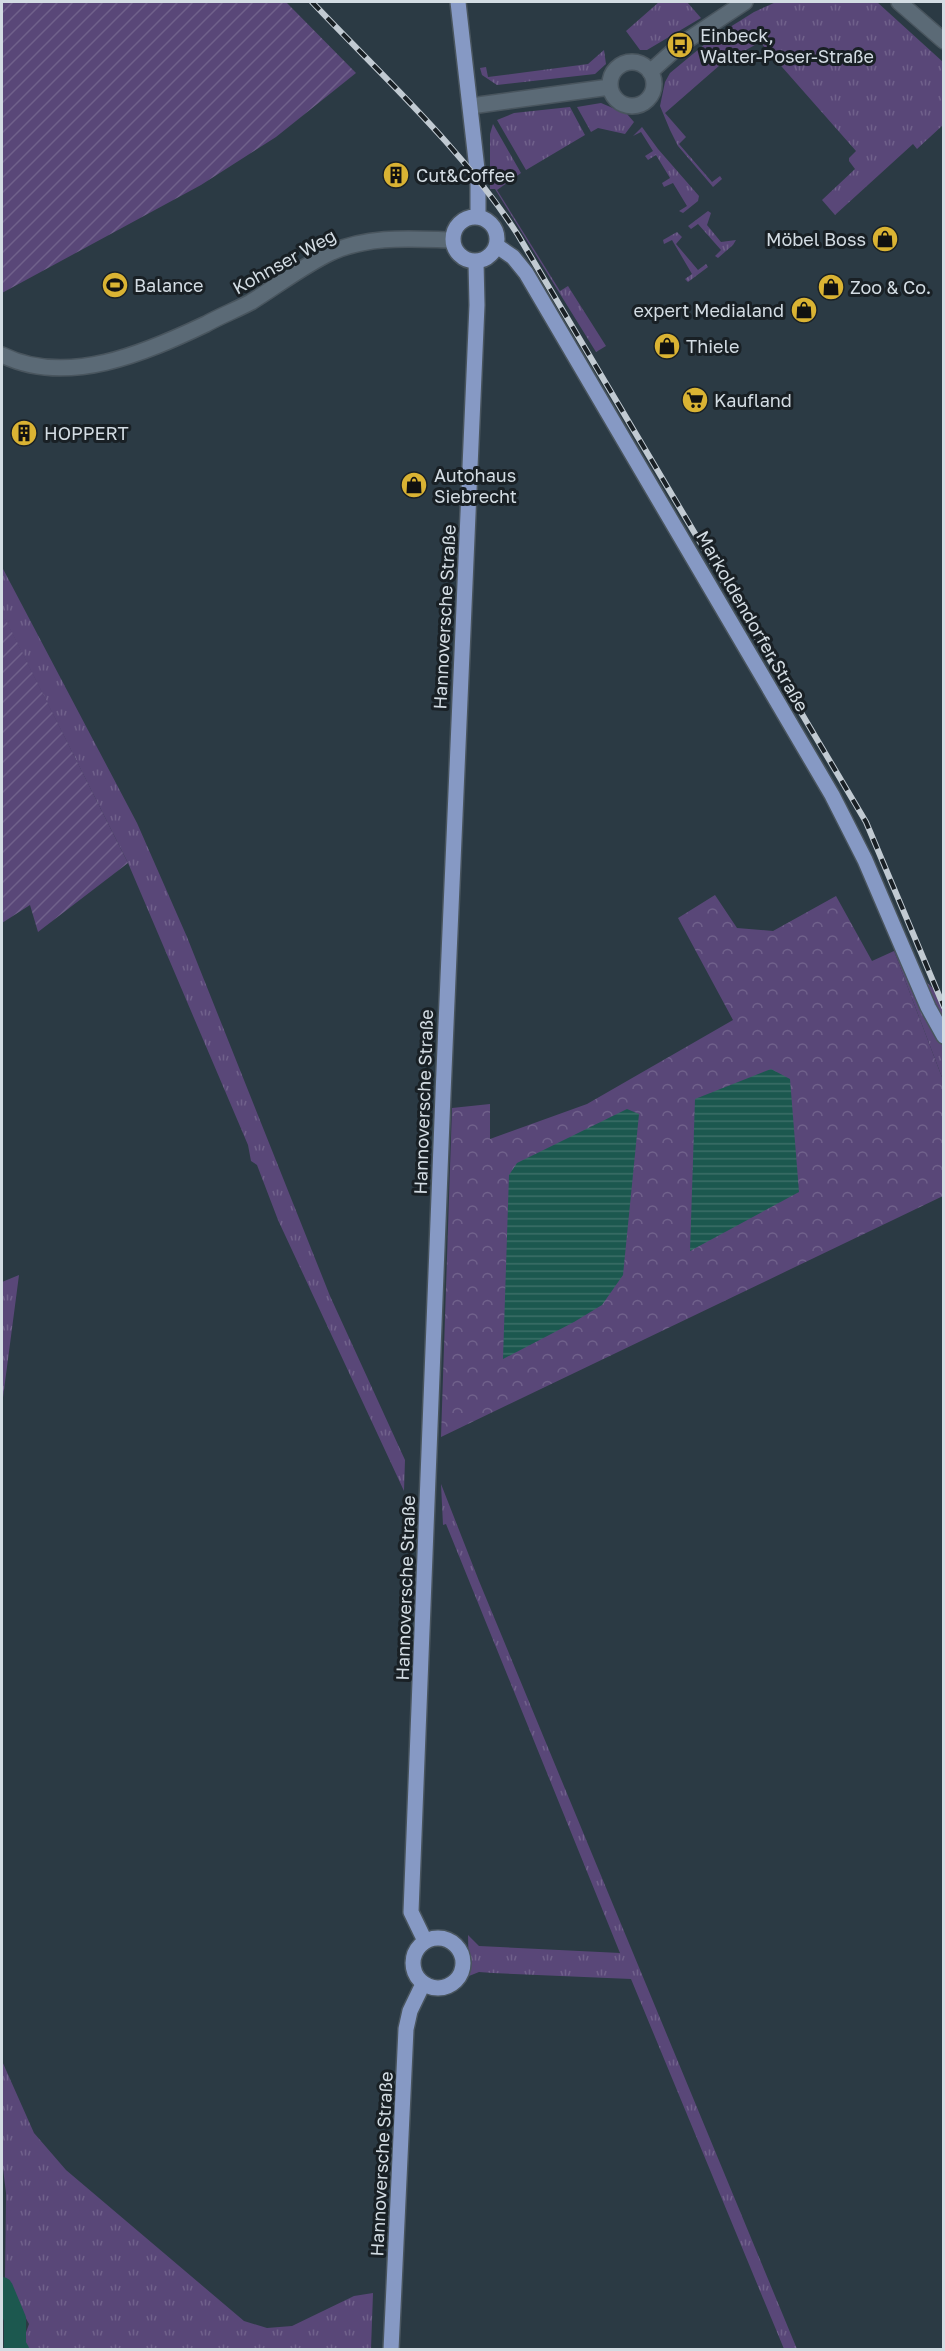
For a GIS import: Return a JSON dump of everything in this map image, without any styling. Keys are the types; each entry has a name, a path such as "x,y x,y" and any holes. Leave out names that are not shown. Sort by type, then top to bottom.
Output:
{"main road":[{"path":"458,2 478,178 478,217"},
{"path":"478,217 487,220 494,227 498,236 497,246 489,257 476,262 461,256 456,251 453,240 456,228 462,221 478,217"},
{"name":"Markoldendorfer Straße","path":"497,246 513,257 526,273 832,795 865,860 928,1007 944,1036"},
{"name":"Hannoversche Straße","path":"425,1941 411,1912 477,305 476,262"},
{"path":"438,1938 451,1941 460,1951 464,1964 458,1979 446,1988 423,1984 413,1965 416,1951 425,1941 438,1938"},
{"name":"Hannoversche Straße","path":"391,2349 406,2029 410,2011 423,1984"}],"street":[{"path":"650,72 680,45 745,2"},
{"path":"899,2 944,41"},
{"path":"623,63 641,64 650,72 653,79 652,93 641,104 628,106 615,99 610,87 614,70 623,63"},
{"path":"471,106 610,87"},
{"name":"Kohnser Weg","path":"2,356 16,363 46,368 88,365 122,357 177,338 248,303 332,252 370,240 399,238 453,240"}],"green space":[{"path":"2,2 286,2 356,73 276,137 201,185 2,293"},
{"path":"659,2 687,2 701,18 647,50 640,50 626,31"},
{"path":"776,2 877,2 943,62 943,125 917,149 913,144 835,215 822,200 855,169 849,158 856,151 760,42 720,65 665,113 686,137 679,144 712,182 720,176 722,179 713,187 678,146 660,106 665,82 670,73 711,39 754,12"},
{"path":"604,50 606,64 595,74 497,85 482,75 480,68 486,67 488,77 588,64"},
{"path":"601,103 627,114 634,122 625,134 598,128 591,132 577,107"},
{"path":"570,107 585,135 526,170 497,120 514,113"},
{"path":"493,124 521,173 497,190 560,291 568,286 606,346 596,352 495,189 490,189 490,134"},
{"path":"642,127 699,196 698,201 683,213 679,211 687,206 673,183 664,187 662,183 670,178 656,155 648,160 645,156 653,151 641,132 633,136"},
{"path":"708,211 711,213 707,225 721,242 736,240 718,258 715,256 721,250 698,224 691,229 688,226"},
{"path":"677,232 682,237 676,244 698,270 706,264 708,267 688,282 685,279 692,274 672,240 664,244 663,240"},
{"path":"2,567 137,823 187,937 330,1296 405,1460 404,1491 278,1220 257,1165 251,1161 248,1145 128,863 5,619 2,620"},
{"path":"5,618 128,863 38,932 30,905 2,923 2,620"},
{"path":"715,895 737,928 773,931 836,896 872,961 894,951 943,1080 943,1196 441,1437 452,1108 490,1104 490,1139 587,1104 733,1020 678,918"},
{"path":"894,951 943,998 943,1080"},
{"path":"19,1275 2,1405 2,1282"},
{"path":"441,1484 797,2349 784,2349 631,1979 479,1972 469,1976 468,1935 479,1946 620,1953 446,1524 443,1525"},
{"path":"2,2061 34,2133 66,2170 244,2321 267,2328 292,2326 354,2296 373,2293 371,2349 29,2349 23,2341 29,2324 5,2278 6,2193 2,2160"}],"shaded area":[{"path":"771,1069 790,1079 799,1192 690,1251 695,1099"},
{"path":"627,1109 639,1114 623,1275 602,1305 503,1359 509,1175 517,1163"}],"waterway":[{"path":"2,2288 15,2319 15,2346 18,2350"}],"railway":[{"path":"312,2 447,143 496,203 518,235 866,822 944,1007"}],"place":[{"name":"Einbeck, Walter-Poser-Straße","path":"680,45"},
{"name":"Cut&Coffee","path":"396,175"},
{"name":"Möbel Boss","path":"885,239"},
{"name":"Balance","path":"115,285"},
{"name":"Zoo & Co.","path":"831,287"},
{"name":"expert Medialand","path":"804,310"},
{"name":"Thiele","path":"667,346"},
{"name":"Kaufland","path":"695,400"},
{"name":"HOPPERT","path":"24,433"},
{"name":"Autohaus Siebrecht","path":"414,485"}]}
